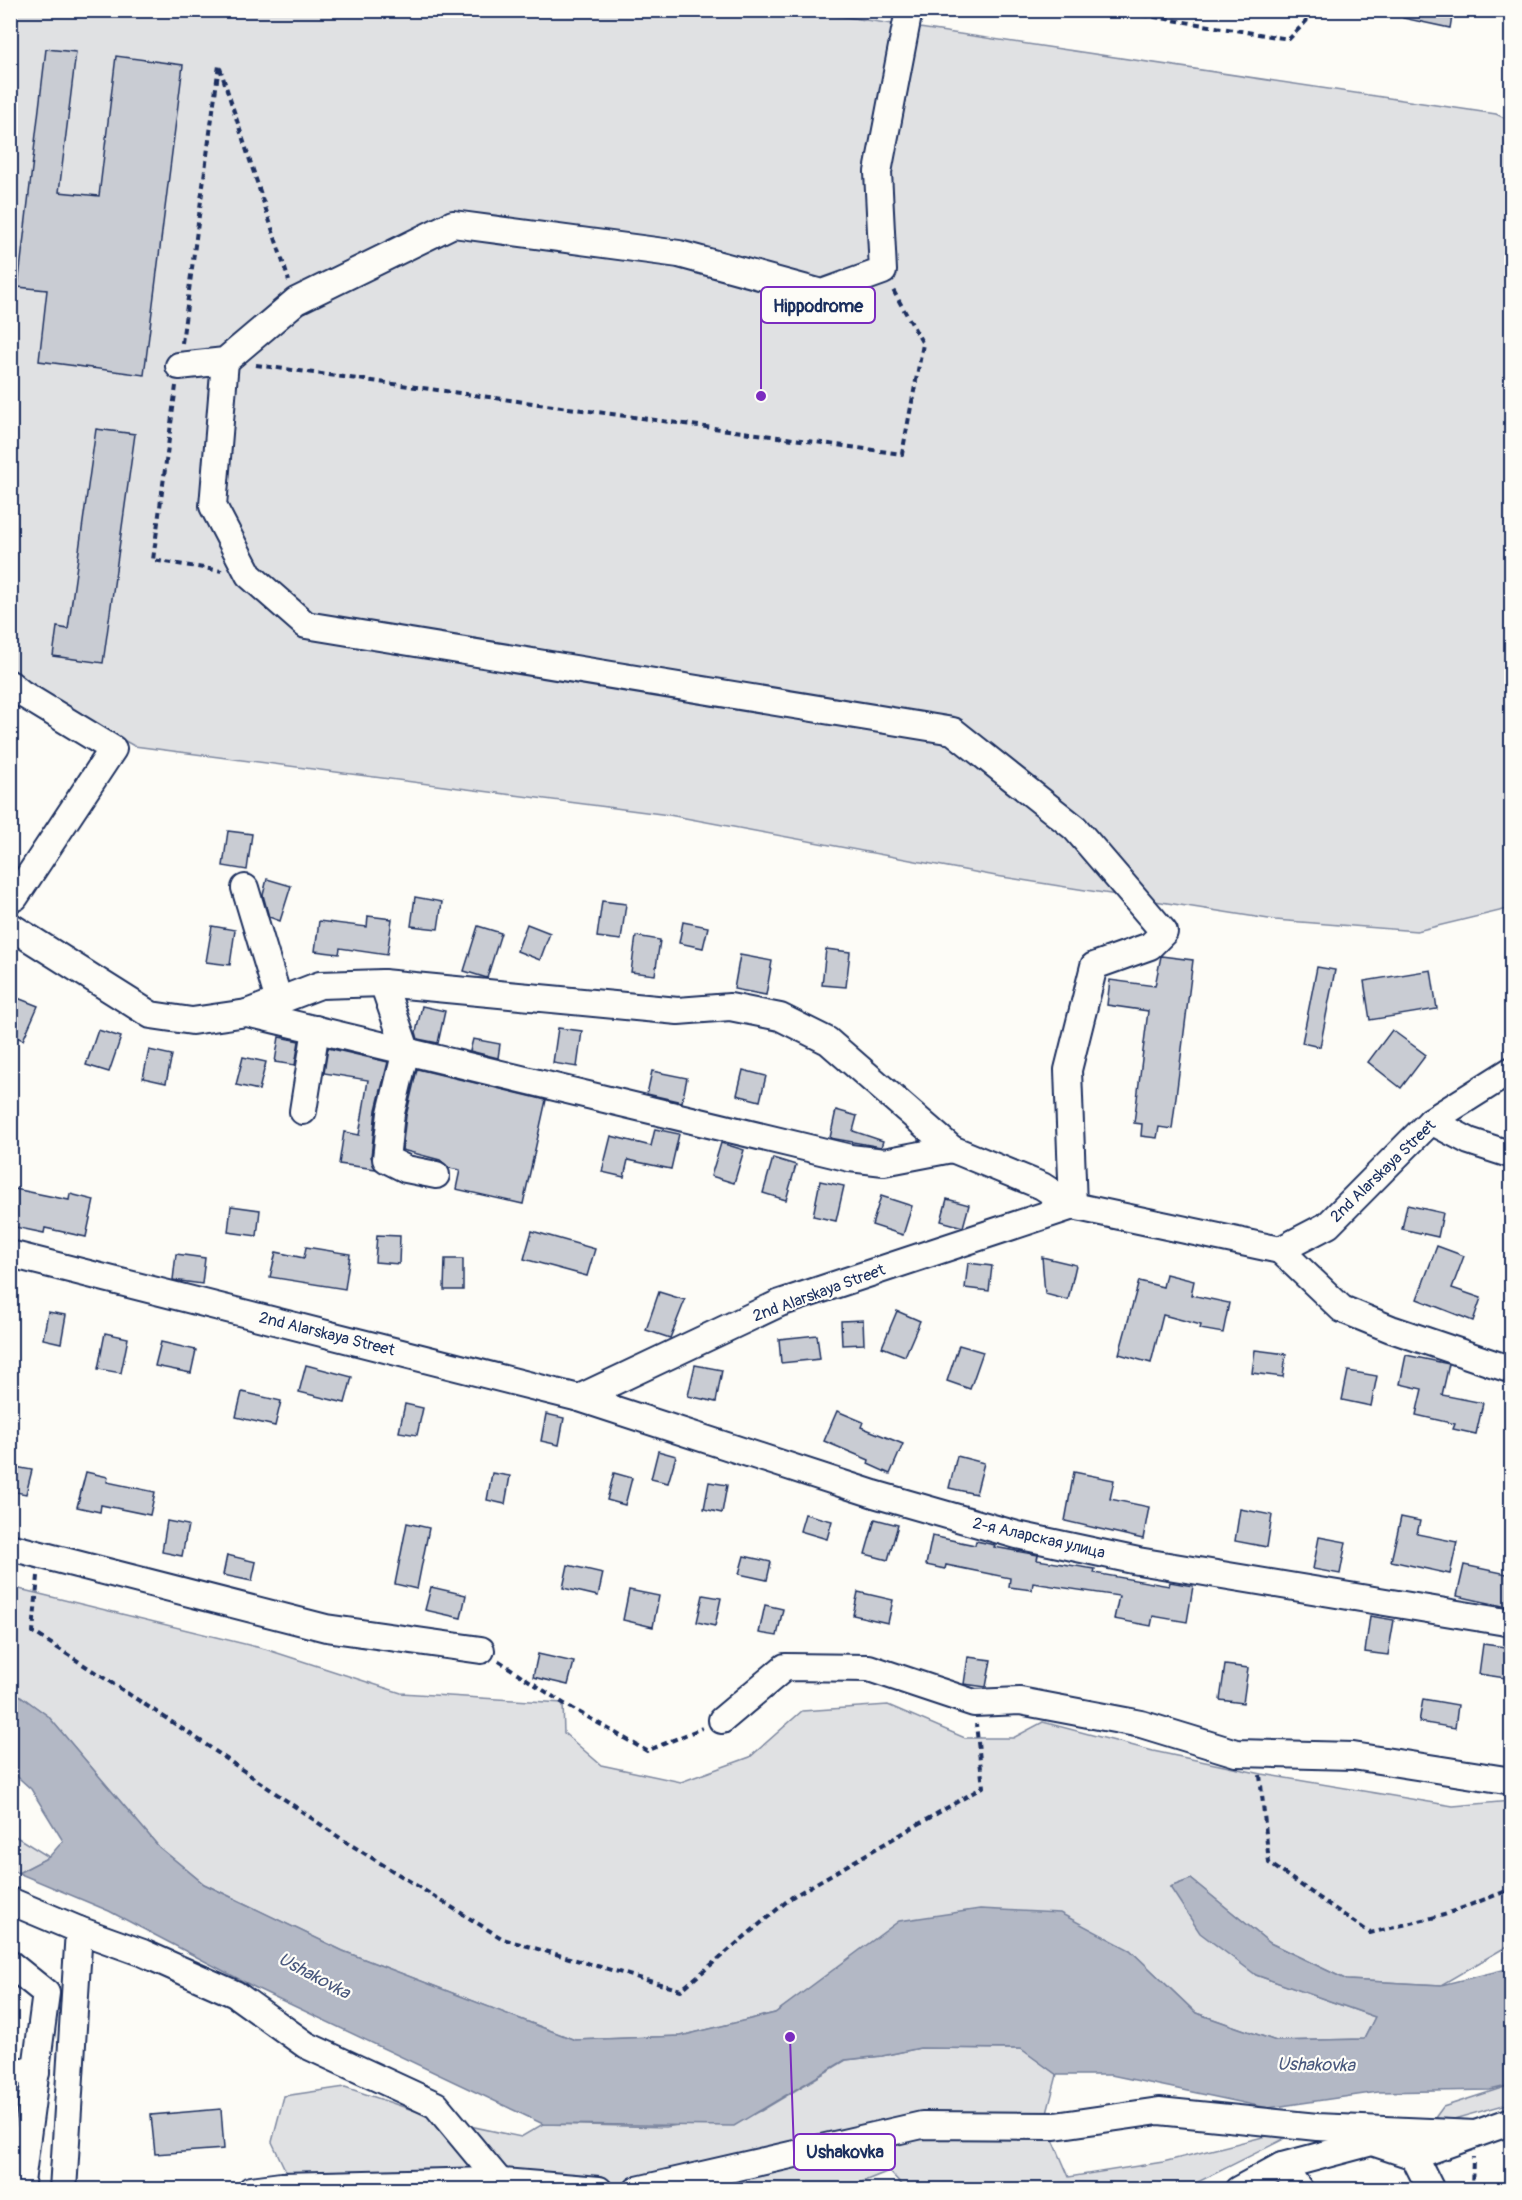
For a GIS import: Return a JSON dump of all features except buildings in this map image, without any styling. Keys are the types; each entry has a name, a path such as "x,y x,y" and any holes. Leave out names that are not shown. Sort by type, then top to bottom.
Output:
{"street":[{"path":"179,366 225,361 296,301 453,224 678,254 822,293 883,271 878,172 909,10"},
{"path":"225,361 213,506 249,575 306,625 953,731 1075,828 1164,932 1150,946 1094,966 1068,1070 1073,1206"},
{"path":"10,684 113,749 15,897 10,898"},
{"path":"245,888 279,1001"},
{"path":"10,926 151,1015 192,1021 247,1013 320,986 383,982 678,1011 730,1007 780,1017 828,1041 952,1149 1042,1186 1073,1206 1280,1250 1342,1309 1391,1329 1512,1370"},
{"path":"383,982 406,1050 391,1113 386,1159 406,1169 436,1175"},
{"path":"247,1013 850,1158 884,1162 952,1149"},
{"path":"303,1111 316,1029"},
{"name":"2nd Alarskaya Street","path":"1280,1250 1328,1225 1431,1121 1512,1070"},
{"path":"1431,1121 1469,1142 1512,1155"},
{"name":"2nd Alarskaya Street","path":"10,1254 579,1398 780,1303 1073,1206"},
{"name":"2-я Аларская улица","path":"579,1398 874,1494 1017,1535 1138,1561 1512,1623"},
{"path":"10,1547 326,1628 481,1650"},
{"path":"722,1720 785,1667 869,1668 974,1703 1020,1701 1141,1724 1236,1753 1353,1756 1512,1781"},
{"path":"10,1901 79,1930 143,1953 235,1994 306,2045 436,2105 500,2182"},
{"path":"63,2190 79,1930"},
{"path":"10,1964 46,1992 21,2190"},
{"path":"10,2070 36,2073"},
{"path":"637,2190 922,2125 1055,2126 1159,2111 1317,2127 1475,2134"},
{"path":"1238,2190 1282,2166 1372,2142 1414,2156 1512,2121"},
{"path":"1414,2156 1431,2190"},
{"path":"1282,2166 1299,2190"},
{"path":"251,2190 281,2186 500,2182 599,2190"}],"path":[{"path":"1112,10 1289,39 1317,10"},
{"path":"249,575 153,560 219,64 296,301"},
{"path":"225,361 902,454 923,344 883,271"},
{"path":"40,1554 33,1632 195,1737 343,1840 503,1939 681,1990 792,1897 983,1787 974,1703"},
{"path":"481,1650 563,1703 647,1750 722,1720"},
{"path":"1258,1754 1269,1863 1370,1933 1444,1915 1509,1890 1512,1876"},
{"path":"1472,2190 1473,2171"}],"shaded area":[{"path":"799,10 1496,114 1511,121 1512,908 1417,931 1275,920 996,876 669,815 134,746 31,687 11,672 10,13 13,11"},
{"path":"11,1587 265,1649 401,1693 563,1703 564,1733 601,1765 681,1782 750,1757 802,1711 888,1705 965,1738 1013,1738 1043,1722 1153,1751 1262,1774 1453,1806 1511,1801 1511,1944 1441,1985 1347,1980 1270,1943 1191,1879 1170,1887 1256,1975 1375,2017 1364,2039 1276,2041 1196,2013 1130,1950 822,1980 775,2013 681,2036 575,2040 343,1951 204,1884 159,1847 48,1716 11,1689"},
{"path":"10,1833 49,1857 18,1873 11,1870"},
{"path":"920,2048 1022,2049 1057,2075 1045,2121 1069,2177 1163,2162 1283,2132 1286,2136 1182,2190 906,2189 889,2171 842,2190 335,2190 290,2180 272,2142 284,2096 345,2087 442,2120 521,2137 543,2124 666,2127 761,2111 846,2060 882,2056"},
{"path":"1511,2085 1511,2103 1429,2126 1443,2107"}],"water":[{"path":"11,1689 48,1716 159,1847 204,1884 343,1951 575,2040 681,2036 775,2013 899,1921 980,1909 1060,1913 1130,1950 1196,2013 1276,2041 1364,2039 1375,2017 1256,1975 1200,1933 1170,1887 1191,1879 1270,1943 1347,1980 1441,1985 1511,1968 1511,2085 1490,2090 1378,2092 1268,2108 1111,2075 1057,2075 1021,2049 920,2048 882,2056 845,2060 734,2126 543,2124 256,1988 109,1911 18,1873 49,1857 63,1841 31,1789 11,1771"}],"place":[{"name":"Hippodrome","path":"761,396"},
{"name":"Ushakovka","path":"790,2037"}]}
